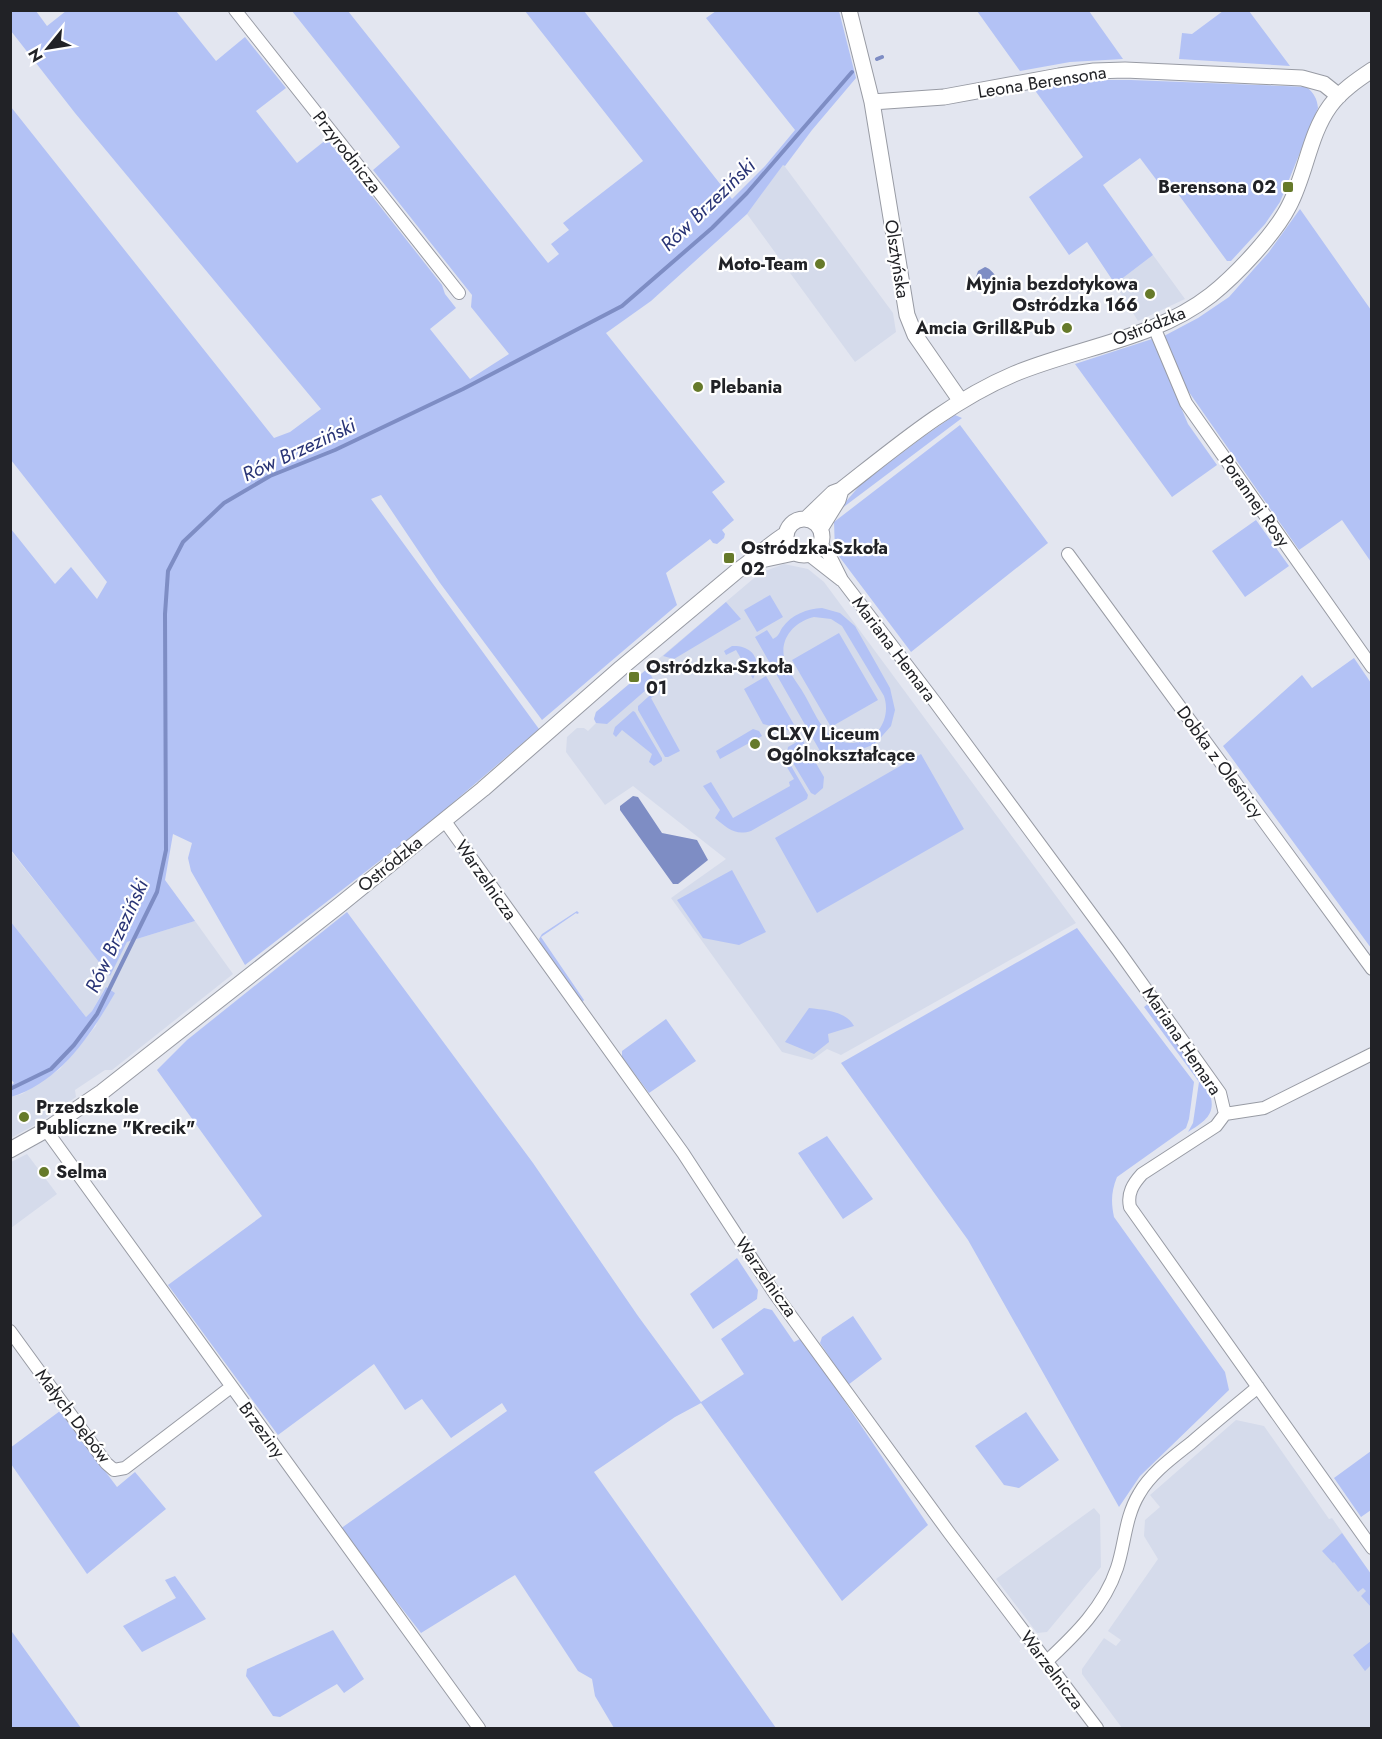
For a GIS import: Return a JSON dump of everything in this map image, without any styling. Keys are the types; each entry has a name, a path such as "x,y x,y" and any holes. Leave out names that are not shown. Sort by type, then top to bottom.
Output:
{"street":[{"name":"Przyrodnicza","path":"235,10 459,293"},
{"path":"849,10 872,102"},
{"name":"Leona Berensona","path":"872,102 944,97 1059,76 1125,70 1302,78 1316,80 1339,96"},
{"name":"Ostródzka","path":"806,519 833,493 841,490 960,400 1015,373 1154,327 1184,313 1214,292 1274,228 1289,207 1322,120 1339,96 1371,70"},
{"name":"Olsztyńska","path":"872,102 907,315 915,335 960,400"},
{"name":"Porannej Rosy","path":"1154,327 1186,404 1371,667"},
{"name":"Ostródzka","path":"820,528 838,500 841,490"},
{"path":"806,519 814,522 820,528 821,544 814,553 802,554 787,545 786,534 795,521 806,519"},
{"name":"Ostródzka","path":"10,1150 46,1130 102,1092 341,904 483,789 621,668 737,571 755,560 761,551 786,534"},
{"name":"Mariana Hemara","path":"821,544 842,580 1220,1093 1225,1114 1215,1126 1142,1174 1134,1183 1128,1200 1133,1211 1371,1548"},
{"name":"Ostródzka","path":"755,560 802,554"},
{"name":"Mariana Hemara","path":"802,554 842,580"},
{"name":"Dobka z Oleśnicy","path":"1068,554 1371,969"},
{"name":"Warzelnicza","path":"444,820 683,1153 776,1294 1096,1728"},
{"path":"1225,1114 1263,1108 1371,1053"},
{"name":"Brzeziny","path":"46,1130 479,1728"},
{"name":"Małych Dębów","path":"10,1332 106,1463 114,1470 125,1468 231,1387"},
{"path":"1046,1662 1081,1628 1096,1609 1112,1582 1129,1515 1140,1492 1168,1462 1258,1387"}],"shaded area":[{"path":"11,11 36,11 47,26 66,11 176,11 216,61 245,37 286,88 256,111 297,163 327,139 442,285 445,294 456,308 430,329 470,379 509,354 471,307 472,295 373,170 400,147 292,11 348,11 548,263 559,254 551,244 569,230 563,223 643,161 525,11 584,11 732,199 765,166 795,130 706,18 716,11 839,11 856,78 785,166 783,165 747,214 651,301 606,333 725,482 712,492 734,520 722,530 725,534 724,538 717,544 710,539 666,573 677,605 542,720 440,583 381,495 371,499 539,729 435,818 245,965 191,871 188,858 192,843 173,834 165,880 195,921 127,942 110,976 11,850 11,529 55,584 71,567 97,599 107,582 11,460 11,107 274,438 290,432 321,409 75,113 11,31"},
{"path":"977,11 1089,11 1123,59 1070,62 1020,71"},
{"path":"1223,11 1249,11 1290,66 1179,59 1182,33 1192,34"},
{"path":"1094,80 1307,87 1313,94 1318,108 1280,202 1265,224 1231,261 1227,261 1173,187 1170,184 1161,186 1140,158 1103,185 1153,255 1115,284 1087,242 1069,255 1029,197 1083,157 1034,89"},
{"name":"Moto-Team","path":"783,164 893,313 896,332 855,362 747,214"},
{"path":"1300,209 1371,310 1371,562 1342,520 1299,550 1184,385 1164,336 1198,318 1229,297 1269,252"},
{"path":"1153,255 1185,299 1138,321 1115,284"},
{"path":"985,267 991,270 996,277 1000,291 993,294 981,286 976,277 978,271"},
{"path":"1152,339 1188,424 1217,465 1172,497 1075,364"},
{"path":"955,415 962,418 837,512 861,484"},
{"path":"960,425 1048,543 911,652 835,551 834,522"},
{"path":"1256,520 1289,566 1245,597 1212,551"},
{"name":"CLXV Liceum Ogólnokształcące","path":"784,564 808,569 824,582 1076,923 841,1055 827,1049 812,1060 782,1052 671,898 726,859 633,786 605,805 566,752 567,737 577,728 584,728 588,731 596,723 594,719 596,712 760,573"},
{"path":"770,595 783,617 757,632 744,610"},
{"path":"726,602 741,619 674,659 663,656"},
{"path":"822,608 840,613 855,626 890,688 895,710 891,726 875,744 857,751 838,750 824,758 755,637 767,630 773,639 795,616","holes":["814,617 831,619 842,626 884,696 886,714 883,723 878,731 863,741 843,742 828,733 817,719 785,662 784,643 796,626"]},
{"path":"839,633 878,700 831,727 792,660"},
{"path":"732,646 746,648 754,655 757,666 753,679 736,650 726,655 724,651"},
{"path":"1354,658 1371,683 1371,948 1223,746 1302,675 1312,688"},
{"path":"647,669 655,682 607,724 596,723 594,719 596,712"},
{"path":"766,676 796,728 791,731 763,724 744,689"},
{"path":"658,688 660,692 651,698 680,751 668,757 665,757 638,710 638,706"},
{"path":"633,711 662,758 662,761 654,766 649,762 652,754 622,730 616,737 613,734 615,727"},
{"path":"753,729 759,731 762,736 720,759 716,751"},
{"path":"802,739 824,777 823,788 815,795 811,793 787,753 788,747"},
{"path":"783,752 808,795 807,799 751,831 732,830 715,818 720,810 703,786 711,782 733,818 790,786 789,782 794,779 779,754"},
{"path":"921,754 964,829 817,913 775,838"},
{"path":"633,796 638,797 662,833 697,840 708,860 678,884 673,884 620,810 620,806"},
{"path":"10,850 110,975 127,942 195,921 233,974 112,1070 105,1070 75,1090 76,1097 40,1122 11,1138 11,1097 22,1094 60,1069 96,1026 105,988 86,1017 11,922"},
{"path":"732,870 766,932 739,945 703,938 677,900"},
{"path":"577,911 579,913 541,937 584,1000 581,1004 542,948 539,939 542,934"},
{"path":"347,912 533,1163 638,1316 701,1402 744,1374 721,1339 764,1308 772,1310 794,1342 802,1338 928,1525 842,1601 701,1403 675,1417 594,1472 776,1728 614,1728 595,1696 592,1679 578,1671 515,1575 421,1633 340,1529 507,1411 502,1403 451,1438 422,1399 405,1410 374,1364 278,1435 168,1285 262,1216 157,1070 187,1040"},
{"path":"11,922 86,1017 106,987 115,993 84,1041 59,1069 29,1090 11,1097 11,1085 14,1083 10,1078"},
{"path":"1077,928 1194,1082 1186,1128 1117,1177 1112,1207 1114,1217 1225,1372 1229,1390 1140,1476 1119,1507 968,1240 841,1063"},
{"path":"1150,1002 1163,1019 1211,1098 1209,1114 1188,1132 1193,1123 1199,1082 1144,1007"},
{"path":"809,1008 840,1014 854,1026 828,1034 829,1042 814,1054 785,1042"},
{"path":"666,1019 696,1061 649,1093 622,1057 622,1051"},
{"path":"827,1136 873,1199 843,1219 798,1153"},
{"path":"27,1154 57,1194 11,1228 11,1162"},
{"path":"737,1258 758,1290 757,1299 713,1329 690,1294"},
{"path":"853,1316 882,1359 848,1385 820,1343 822,1337"},
{"path":"60,1411 117,1487 135,1472 166,1509 87,1574 11,1464 10,1448"},
{"path":"1026,1412 1059,1460 1019,1488 1004,1485 975,1446"},
{"path":"1236,1420 1264,1426 1329,1519 1332,1518 1371,1574 1371,1728 1122,1728 1082,1674 1082,1669 1104,1638 1116,1646 1121,1640 1108,1631 1158,1559 1144,1536 1145,1520 1160,1507 1150,1495"},
{"path":"1371,1451 1371,1510 1361,1517 1334,1478"},
{"path":"1094,1508 1100,1515 1101,1567 1047,1632 1037,1633 996,1579"},
{"path":"1342,1533 1371,1574 1371,1607 1361,1596 1366,1591 1363,1588 1358,1592 1322,1551"},
{"path":"175,1576 206,1619 142,1652 123,1626 176,1598 165,1580"},
{"path":"10,1629 81,1728 11,1728"},
{"path":"333,1630 364,1679 344,1693 337,1684 280,1717 273,1716 246,1676 247,1669"},
{"path":"1371,1641 1371,1665 1365,1671 1353,1655"}],"waterway":[{"name":"Rów Brzeziński","path":"877,59 882,57"},
{"name":"Rów Brzeziński","path":"10,1089 51,1069 74,1045 97,1014 157,892 166,850 165,614 168,571 183,542 224,503 270,476 335,450 463,389 622,306 712,228 747,193 852,72"}],"place":[{"name":"Berensona 02","path":"1288,187"},
{"name":"Moto-Team","path":"820,264"},
{"name":"Myjnia bezdotykowa Ostródzka 166","path":"1150,294"},
{"name":"Amcia Grill&Pub","path":"1067,328"},
{"name":"Plebania","path":"698,387"},
{"name":"Ostródzka-Szkoła 02","path":"729,558"},
{"name":"Ostródzka-Szkoła 01","path":"634,677"},
{"name":"CLXV Liceum Ogólnokształcące","path":"755,744"},
{"name":"Przedszkole Publiczne \"Krecik\"","path":"24,1117"},
{"name":"Selma","path":"44,1172"}]}
